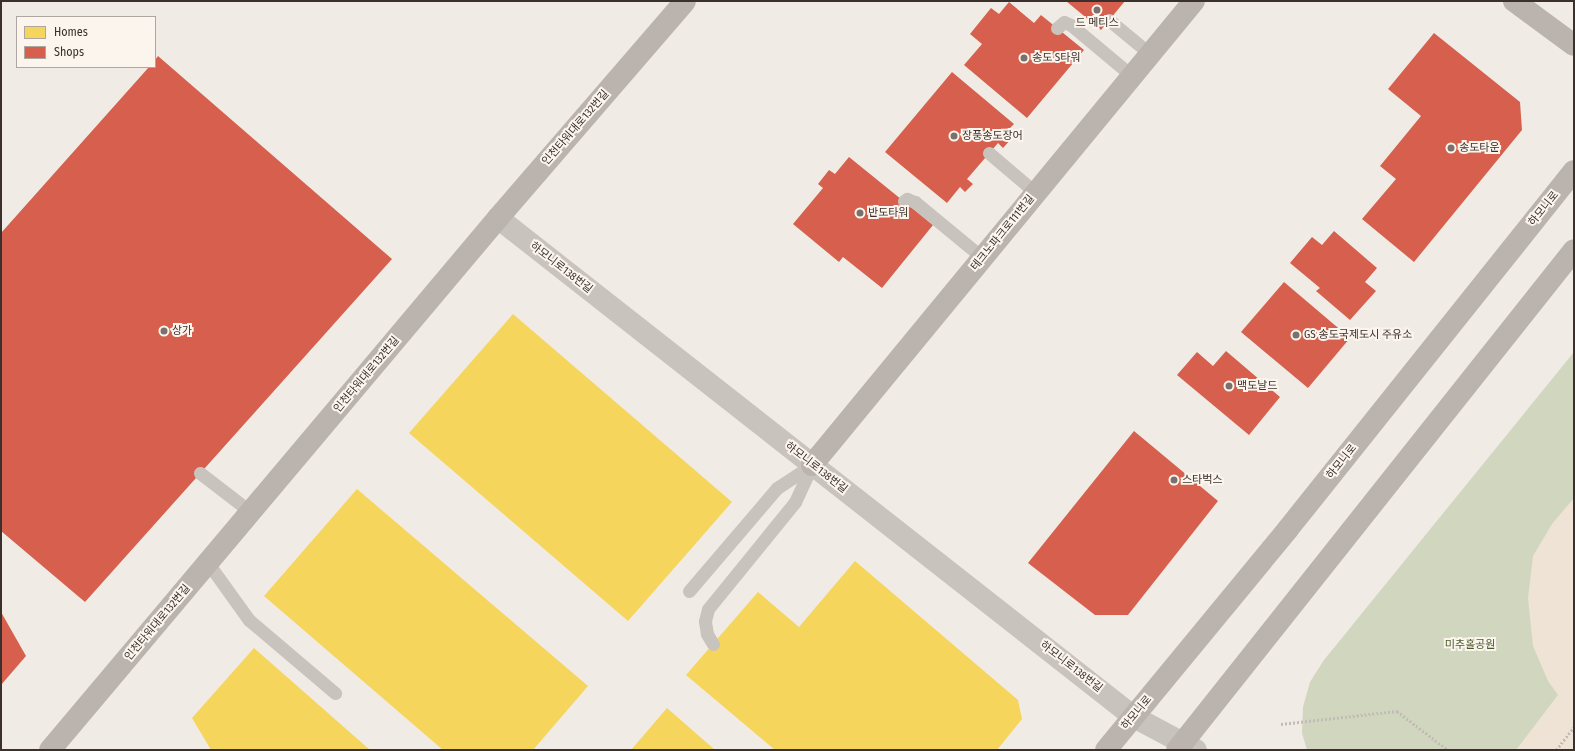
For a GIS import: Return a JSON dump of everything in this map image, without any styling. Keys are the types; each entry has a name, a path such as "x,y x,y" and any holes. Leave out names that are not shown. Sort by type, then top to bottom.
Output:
{"street":[{"name":"인천타워대로132번길","path":"50,750 252,513 498,218 685,1"},
{"name":"테크노파크로111번길","path":"812,464 1194,1"},
{"path":"1514,1 1574,45"},
{"name":"하모니로","path":"1106,750 1288,529 1574,171"},
{"name":"하모니로138번길","path":"498,218 1134,717 1186,747"},
{"path":"1186,747 1574,250"}],"lane":[{"path":"1109,20 1150,54"},
{"path":"1057,28 1064,22 1071,25 1132,76"},
{"path":"989,153 1036,193"},
{"path":"904,201 907,199 915,202 983,258"},
{"path":"689,591 777,488 812,464"},
{"path":"713,644 707,634 705,622 708,609 795,502 812,464"},
{"path":"200,473 252,513"},
{"path":"208,563 249,620 335,692"}],"path":[{"path":"1281,724 1397,711 1448,750"},
{"path":"1556,750 1574,727"}],"green space":[{"name":"미추홀공원","path":"1574,352 1574,750 1307,750 1302,733 1303,707 1310,682 1324,660"}],"shaded area":[{"path":"1574,498 1574,750 1516,750 1558,695 1548,681 1533,646 1528,598 1533,556 1552,524"}],"building: Homes":[{"path":"513,314 732,502 628,621 409,433"},
{"path":"357,489 588,686 533,750 443,750 264,596"},
{"path":"855,561 1018,700 1022,719 997,750 775,750 686,675 758,592 799,627"},
{"path":"254,648 370,750 211,750 192,718"},
{"path":"667,708 715,750 631,750"}],"building: Shops":[{"name":"드 메티스","path":"1066,1 1125,1 1101,30"},
{"name":"송도 S타워","path":"1009,2 1034,23 1041,15 1084,50 1027,118 964,65 982,44 970,34 991,8 999,14"},
{"name":"송도타운","path":"1434,33 1520,102 1522,130 1414,262 1362,219 1396,179 1380,166 1421,116 1388,89"},
{"name":"상가","path":"158,56 392,259 85,602 1,531 1,233 148,68 156,68 156,59"},
{"name":"장풍송도장어","path":"952,72 1014,124 1005,133 1011,139 1003,148 998,143 967,179 973,184 965,192 960,187 947,203 885,152"},
{"name":"반도타워","path":"849,157 933,225 882,288 843,257 839,262 793,224 823,188 818,184 829,170 835,174"},
{"path":"1334,231 1377,268 1365,282 1376,291 1350,320 1316,291 1320,288 1290,263 1312,237 1322,245"},
{"name":"GS 송도국제도시 주유소","path":"1284,282 1350,338 1308,388 1241,332"},
{"name":"맥도날드","path":"1226,351 1280,397 1249,435 1177,375 1197,352 1213,366"},
{"path":"1134,431 1218,501 1128,615 1095,615 1028,563"},
{"path":"1,612 26,656 1,685"}],"place":[{"name":"드 메티스","path":"1097,10"},
{"name":"송도 S타워","path":"1024,58"},
{"name":"장풍송도장어","path":"954,136"},
{"name":"송도타운","path":"1451,148"},
{"name":"반도타워","path":"860,213"},
{"name":"상가","path":"164,331"},
{"name":"GS 송도국제도시 주유소","path":"1296,335"},
{"name":"맥도날드","path":"1229,386"},
{"name":"스타벅스","path":"1174,480"}]}
